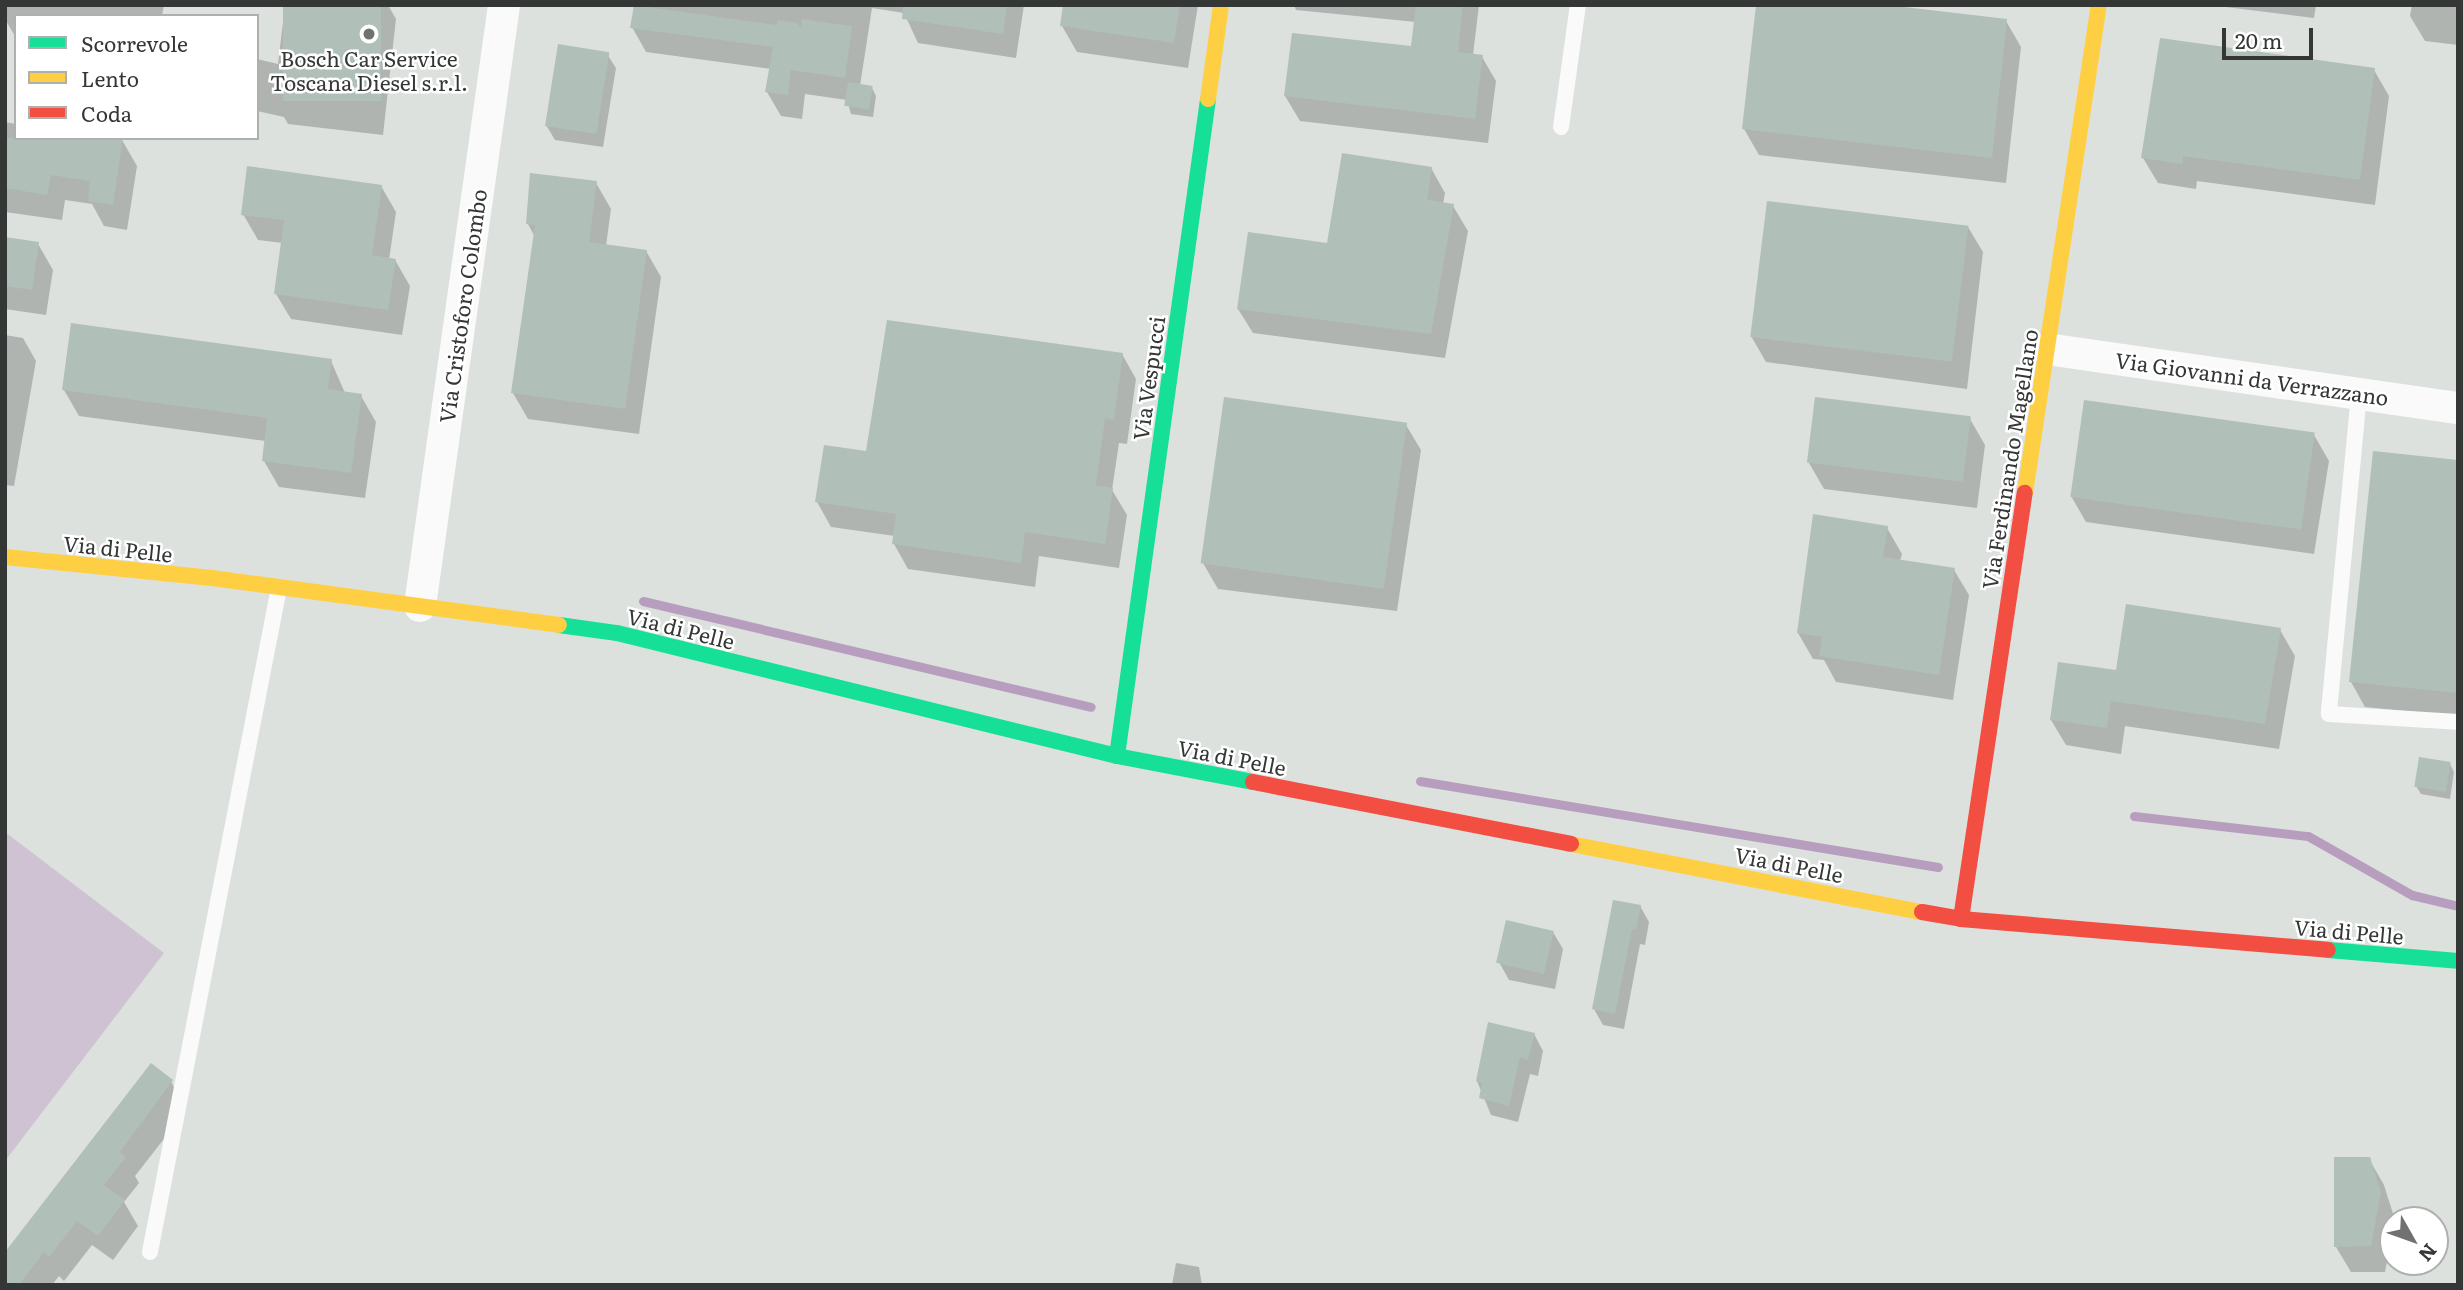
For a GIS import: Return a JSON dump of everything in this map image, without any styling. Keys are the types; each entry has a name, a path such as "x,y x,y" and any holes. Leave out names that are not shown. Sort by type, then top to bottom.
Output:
{"street":[{"name":"Via Cristoforo Colombo","path":"421,606 504,5"},
{"name":"Via Vespucci","path":"1116,756 1221,5"},
{"name":"Via Ferdinando Magellano","path":"1961,919 2099,5"},
{"name":"Via Giovanni da Verrazzano","path":"2047,349 2458,408"},
{"name":"Via di Pelle","path":"5,557 280,587 617,633 1116,756 1961,919 2458,961"}],"lane":[{"path":"1560,127 1578,5"},
{"path":"2359,394 2329,714 2458,722"},
{"path":"150,1252 280,587"}],"shaded area":[{"path":"5,832 164,953 5,1161"}],"building":[{"path":"283,5 381,5 381,101 283,101"},
{"path":"634,5 777,25 778,20 797,23 801,28 802,19 852,26 845,78 791,70 788,95 765,92 773,47 630,28"},
{"path":"903,5 1007,5 1003,34 902,19"},
{"path":"1063,5 1180,5 1174,43 1060,26"},
{"path":"1416,5 1463,5 1458,52 1483,55 1475,119 1284,96 1292,33 1411,46"},
{"path":"1756,5 1887,5 2007,19 1992,158 1742,129"},
{"path":"2160,38 2375,68 2360,180 2183,156 2182,164 2141,158"},
{"path":"558,44 609,52 596,134 545,126"},
{"path":"848,82 873,86 869,110 844,106"},
{"path":"5,138 123,140 113,205 88,201 90,181 51,175 47,195 5,188"},
{"path":"1342,153 1432,167 1427,200 1454,204 1431,334 1237,309 1248,232 1327,243"},
{"path":"247,166 382,185 372,255 396,259 388,310 274,294 284,220 241,215"},
{"path":"530,173 597,181 589,242 647,250 625,409 511,393 535,225 526,224"},
{"path":"1767,201 1968,226 1952,362 1750,337"},
{"path":"5,237 39,242 32,290 5,286"},
{"path":"887,320 1123,353 1114,420 1105,418 1096,485 1113,488 1105,544 1025,532 1021,563 892,544 896,514 815,502 824,445 866,451"},
{"path":"71,323 332,359 328,389 362,394 351,473 262,461 267,418 62,390"},
{"path":"1224,397 1407,423 1384,589 1201,563"},
{"path":"1815,397 1971,416 1963,482 1807,463"},
{"path":"2084,400 2315,432 2301,529 2070,497"},
{"path":"2373,451 2458,460 2458,693 2349,682"},
{"path":"1813,514 1888,526 1883,557 1955,568 1939,675 1819,656 1822,637 1797,633"},
{"path":"2126,604 2281,628 2265,724 2111,701 2107,728 2050,720 2058,662 2116,670"},
{"path":"2419,757 2451,762 2446,792 2414,787"},
{"path":"1613,900 1641,905 1636,930 1632,929 1615,1014 1592,1009"},
{"path":"1506,920 1554,931 1544,974 1496,963"},
{"path":"1488,1022 1535,1033 1528,1060 1520,1057 1509,1106 1479,1098 1482,1083 1476,1081"},
{"path":"151,1063 173,1080 120,1152 126,1157 104,1185 125,1200 98,1236 77,1221 49,1257 44,1252 19,1285 5,1285 5,1252"},
{"path":"2334,1157 2370,1157 2381,1193 2371,1246 2334,1247"}],"waterway":[{"path":"643,601 1091,707"},
{"path":"1420,781 1938,867"},
{"path":"2134,816 2308,836 2412,895 2458,906"}],"traffic: fast":[{"path":"1117,756 1208,99"},
{"path":"559,625 617,633 1117,756 1253,782"},
{"path":"2328,950 2458,961"}],"traffic: slow":[{"path":"1208,99 1221,5"},
{"path":"2025,493 2099,5"},
{"path":"5,557 212,578 559,625"},
{"path":"1571,844 1922,912"}],"traffic: jam":[{"path":"1961,919 2025,493"},
{"path":"1253,782 1571,844"},
{"path":"1922,912 1961,919 2328,950"}],"place":[{"name":"Bosch Car Service Toscana Diesel s.r.l.","path":"369,34"}]}
